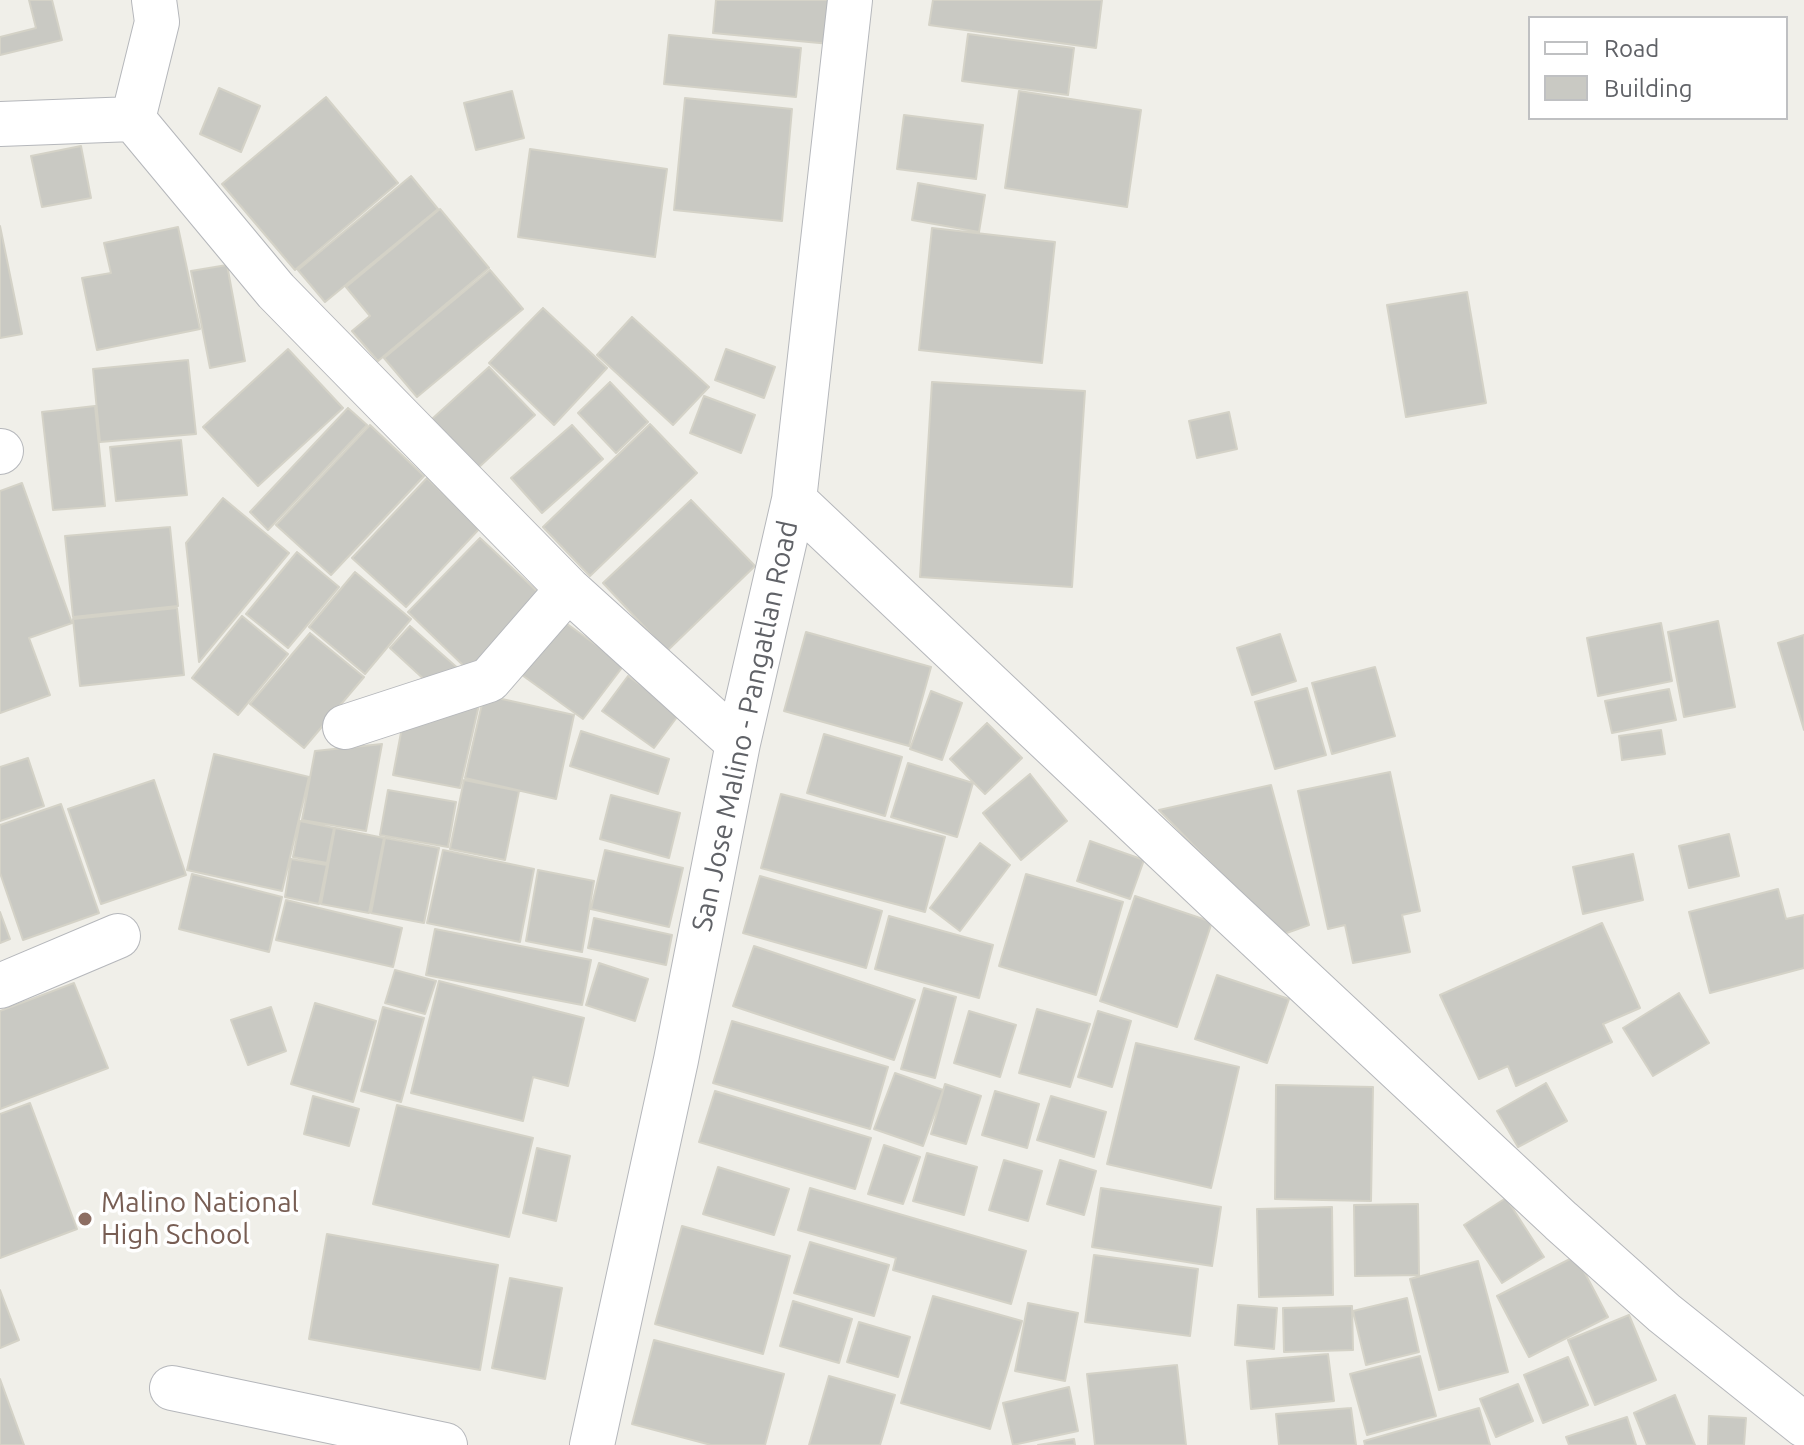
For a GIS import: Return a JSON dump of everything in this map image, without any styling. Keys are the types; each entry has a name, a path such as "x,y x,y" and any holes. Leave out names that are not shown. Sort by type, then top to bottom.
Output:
{"street":[{"path":"133,119 157,22 154,0"},
{"name":"San Jose Malino - Pangatlan Road","path":"592,1445 676,1060 738,743 794,500 850,0"},
{"path":"0,124 133,119"},
{"path":"133,119 276,291 568,589 738,743"},
{"path":"794,500 1561,1221 1664,1313 1804,1425"},
{"path":"345,727 489,680 568,589"},
{"path":"0,986 118,936"},
{"path":"172,1388 445,1445"}],"building":[{"path":"29,0 52,0 62,40 0,55 0,37 36,28"},
{"path":"716,0 834,0 830,44 713,33"},
{"path":"933,0 1102,0 1096,48 929,25"},
{"path":"968,34 1074,48 1068,95 962,81"},
{"path":"669,35 801,48 796,97 664,84"},
{"path":"219,88 260,106 241,152 200,134"},
{"path":"512,91 524,138 476,150 464,103"},
{"path":"1019,91 1141,110 1127,207 1005,188"},
{"path":"326,97 398,183 295,270 222,184"},
{"path":"685,98 792,109 782,221 674,210"},
{"path":"904,115 983,125 976,179 897,169"},
{"path":"81,146 91,198 42,207 31,156"},
{"path":"530,149 667,169 655,257 518,237"},
{"path":"411,176 438,209 325,302 298,270"},
{"path":"918,183 985,195 979,232 912,220"},
{"path":"440,209 489,268 378,361 352,331 370,316 346,287"},
{"path":"0,226 22,334 0,338"},
{"path":"178,227 200,329 97,350 82,278 111,273 104,243"},
{"path":"932,228 1055,242 1042,363 919,350"},
{"path":"227,265 245,361 210,368 191,271"},
{"path":"490,270 523,309 417,397 384,358"},
{"path":"1467,292 1486,403 1406,417 1387,305"},
{"path":"543,308 607,368 554,425 489,363"},
{"path":"632,317 709,387 673,425 597,355"},
{"path":"288,349 343,408 258,486 203,427"},
{"path":"726,349 775,367 764,398 715,380"},
{"path":"188,360 196,434 100,442 93,369"},
{"path":"489,367 535,415 477,469 432,419"},
{"path":"610,382 648,422 616,453 578,413"},
{"path":"932,382 1085,391 1072,587 920,577"},
{"path":"704,396 755,415 741,453 690,433"},
{"path":"95,406 105,506 53,510 42,412"},
{"path":"348,408 367,425 268,530 250,512"},
{"path":"1229,412 1237,449 1197,458 1189,421"},
{"path":"650,424 697,473 590,576 543,527"},
{"path":"370,425 424,476 331,575 276,525"},
{"path":"572,425 603,459 542,513 511,478"},
{"path":"181,440 187,495 116,501 110,447"},
{"path":"427,478 480,528 406,607 352,558"},
{"path":"22,483 72,623 29,638 50,695 0,713 0,491"},
{"path":"223,498 289,553 199,662 186,543"},
{"path":"691,500 755,566 667,651 603,583"},
{"path":"170,527 178,606 73,617 65,536"},
{"path":"480,538 541,595 469,671 408,612"},
{"path":"297,552 339,587 288,648 246,614"},
{"path":"355,572 411,619 365,674 309,627"},
{"path":"177,608 184,675 80,686 73,619"},
{"path":"242,616 288,654 238,715 192,678"},
{"path":"556,616 624,665 583,719 515,670"},
{"path":"1718,621 1735,707 1684,717 1668,632"},
{"path":"1661,623 1672,681 1598,696 1587,638"},
{"path":"410,626 461,671 440,694 390,648"},
{"path":"806,632 931,667 909,746 784,711"},
{"path":"310,633 364,677 304,748 250,704"},
{"path":"1280,634 1296,681 1252,695 1237,648"},
{"path":"1804,635 1804,730 1778,643"},
{"path":"1375,667 1395,736 1332,754 1312,683"},
{"path":"628,676 680,713 654,748 602,711"},
{"path":"1307,688 1326,755 1275,769 1255,702"},
{"path":"1669,689 1676,720 1612,733 1605,701"},
{"path":"931,691 962,703 942,760 910,749"},
{"path":"484,695 574,715 556,799 465,778"},
{"path":"481,696 460,788 393,775 403,722"},
{"path":"987,723 1022,758 985,794 950,759"},
{"path":"1661,730 1665,754 1622,760 1619,736"},
{"path":"581,731 669,759 658,794 570,766"},
{"path":"824,734 902,757 885,816 807,793"},
{"path":"382,744 366,831 302,820 315,751"},
{"path":"214,754 309,777 282,891 187,870"},
{"path":"28,758 44,806 0,821 0,767"},
{"path":"908,763 973,783 957,837 891,817"},
{"path":"1390,772 1420,911 1402,915 1410,952 1353,963 1345,925 1328,929 1298,791"},
{"path":"1030,774 1067,821 1021,860 983,813"},
{"path":"154,780 186,875 101,904 68,809"},
{"path":"464,780 519,791 505,860 450,849"},
{"path":"1271,785 1309,925 1281,935 1159,810"},
{"path":"388,790 456,802 448,847 380,835"},
{"path":"781,794 945,837 925,912 761,868"},
{"path":"611,795 680,813 669,858 600,839"},
{"path":"61,804 99,913 23,940 0,873 0,825"},
{"path":"300,821 334,828 327,863 293,857"},
{"path":"335,828 384,838 369,913 321,904"},
{"path":"1729,834 1739,876 1689,888 1679,846"},
{"path":"385,838 439,848 424,923 371,913"},
{"path":"1090,841 1144,860 1130,899 1077,881"},
{"path":"980,843 1010,865 960,931 930,908"},
{"path":"443,850 534,869 520,942 427,923"},
{"path":"605,850 683,868 669,927 591,909"},
{"path":"1633,854 1643,900 1583,914 1573,867"},
{"path":"291,859 327,865 319,904 285,897"},
{"path":"538,870 594,881 582,952 526,941"},
{"path":"192,874 282,897 269,952 179,929"},
{"path":"1026,874 1123,902 1096,995 999,966"},
{"path":"760,876 882,911 866,968 743,933"},
{"path":"1778,889 1786,919 1804,915 1804,968 1710,993 1689,912"},
{"path":"1135,896 1212,922 1177,1027 1100,1001"},
{"path":"286,900 402,928 393,967 276,940"},
{"path":"0,912 10,939 0,943"},
{"path":"889,916 993,945 979,998 875,969"},
{"path":"594,918 672,935 666,965 588,948"},
{"path":"1602,923 1640,1008 1603,1024 1612,1042 1516,1086 1508,1066 1479,1079 1440,995"},
{"path":"435,929 591,960 582,1005 426,975"},
{"path":"754,946 915,1000 894,1060 733,1006"},
{"path":"599,963 648,979 635,1021 586,1005"},
{"path":"395,970 436,981 425,1014 385,1003"},
{"path":"1217,975 1289,999 1267,1063 1195,1039"},
{"path":"439,981 584,1018 568,1086 533,1077 523,1121 411,1093"},
{"path":"74,983 108,1068 0,1109 0,1011"},
{"path":"924,988 956,997 935,1078 901,1069"},
{"path":"1679,993 1709,1043 1653,1076 1623,1028"},
{"path":"315,1003 376,1021 353,1102 291,1084"},
{"path":"271,1007 286,1051 248,1065 231,1020"},
{"path":"383,1007 424,1018 401,1102 361,1091"},
{"path":"1037,1009 1090,1024 1070,1087 1019,1073"},
{"path":"969,1011 1016,1025 1000,1077 954,1063"},
{"path":"1098,1011 1131,1021 1112,1087 1078,1077"},
{"path":"732,1021 888,1067 870,1129 713,1083"},
{"path":"1136,1043 1239,1067 1211,1188 1107,1164"},
{"path":"895,1073 943,1090 923,1146 874,1129"},
{"path":"1546,1083 1567,1121 1518,1147 1497,1111"},
{"path":"945,1084 981,1096 966,1144 931,1134"},
{"path":"1276,1085 1373,1087 1371,1201 1275,1199"},
{"path":"715,1091 871,1138 855,1189 699,1142"},
{"path":"995,1091 1039,1104 1027,1148 982,1135"},
{"path":"313,1096 359,1109 349,1146 304,1134"},
{"path":"1051,1096 1106,1112 1094,1157 1037,1140"},
{"path":"30,1103 77,1229 0,1258 0,1114"},
{"path":"397,1105 533,1138 509,1237 373,1204"},
{"path":"884,1145 920,1157 903,1204 868,1194"},
{"path":"537,1148 570,1156 556,1221 523,1213"},
{"path":"927,1153 977,1167 964,1215 913,1201"},
{"path":"1004,1160 1042,1171 1028,1221 989,1210"},
{"path":"1060,1160 1096,1171 1084,1215 1047,1204"},
{"path":"718,1167 789,1189 774,1235 703,1214"},
{"path":"810,1188 1026,1251 1011,1304 893,1270 896,1258 798,1230"},
{"path":"1101,1188 1221,1207 1212,1266 1092,1247"},
{"path":"1506,1198 1544,1257 1502,1283 1464,1225"},
{"path":"1418,1204 1419,1275 1355,1276 1354,1205"},
{"path":"1332,1207 1333,1295 1259,1297 1257,1209"},
{"path":"682,1226 790,1256 763,1354 655,1324"},
{"path":"327,1234 498,1265 480,1370 309,1339"},
{"path":"810,1242 889,1265 874,1316 794,1293"},
{"path":"1094,1255 1198,1269 1190,1336 1085,1322"},
{"path":"1576,1256 1608,1317 1529,1357 1497,1296"},
{"path":"1478,1261 1508,1372 1439,1390 1410,1279"},
{"path":"510,1278 562,1288 545,1379 492,1368"},
{"path":"0,1290 19,1340 0,1348"},
{"path":"933,1296 1022,1321 990,1429 901,1403"},
{"path":"1407,1298 1419,1352 1366,1365 1353,1311"},
{"path":"793,1301 852,1319 839,1363 780,1346"},
{"path":"1028,1303 1078,1313 1065,1381 1015,1371"},
{"path":"1238,1305 1277,1308 1274,1349 1235,1345"},
{"path":"1352,1306 1353,1350 1284,1352 1283,1308"},
{"path":"1629,1315 1656,1380 1595,1405 1568,1340"},
{"path":"859,1322 910,1337 898,1377 847,1362"},
{"path":"654,1340 784,1374 765,1445 711,1445 632,1424"},
{"path":"1328,1354 1334,1401 1251,1409 1247,1361"},
{"path":"1420,1356 1436,1416 1367,1435 1350,1374"},
{"path":"1568,1357 1588,1405 1543,1423 1524,1375"},
{"path":"1177,1365 1186,1445 1095,1445 1087,1374"},
{"path":"829,1376 895,1395 880,1445 809,1445"},
{"path":"0,1379 24,1445 0,1445"},
{"path":"1518,1384 1533,1421 1496,1437 1480,1399"},
{"path":"1069,1387 1078,1431 1013,1445 1003,1403"},
{"path":"1675,1395 1695,1445 1647,1445 1634,1413"},
{"path":"1351,1408 1356,1445 1279,1445 1276,1414"},
{"path":"1479,1408 1490,1445 1365,1445 1364,1441"},
{"path":"1709,1416 1746,1418 1744,1445 1708,1445"},
{"path":"1627,1417 1636,1445 1569,1445 1566,1437"},
{"path":"1074,1439 1075,1445 1038,1445"}],"place":[{"name":"Malino National High School","path":"85,1219"}]}
